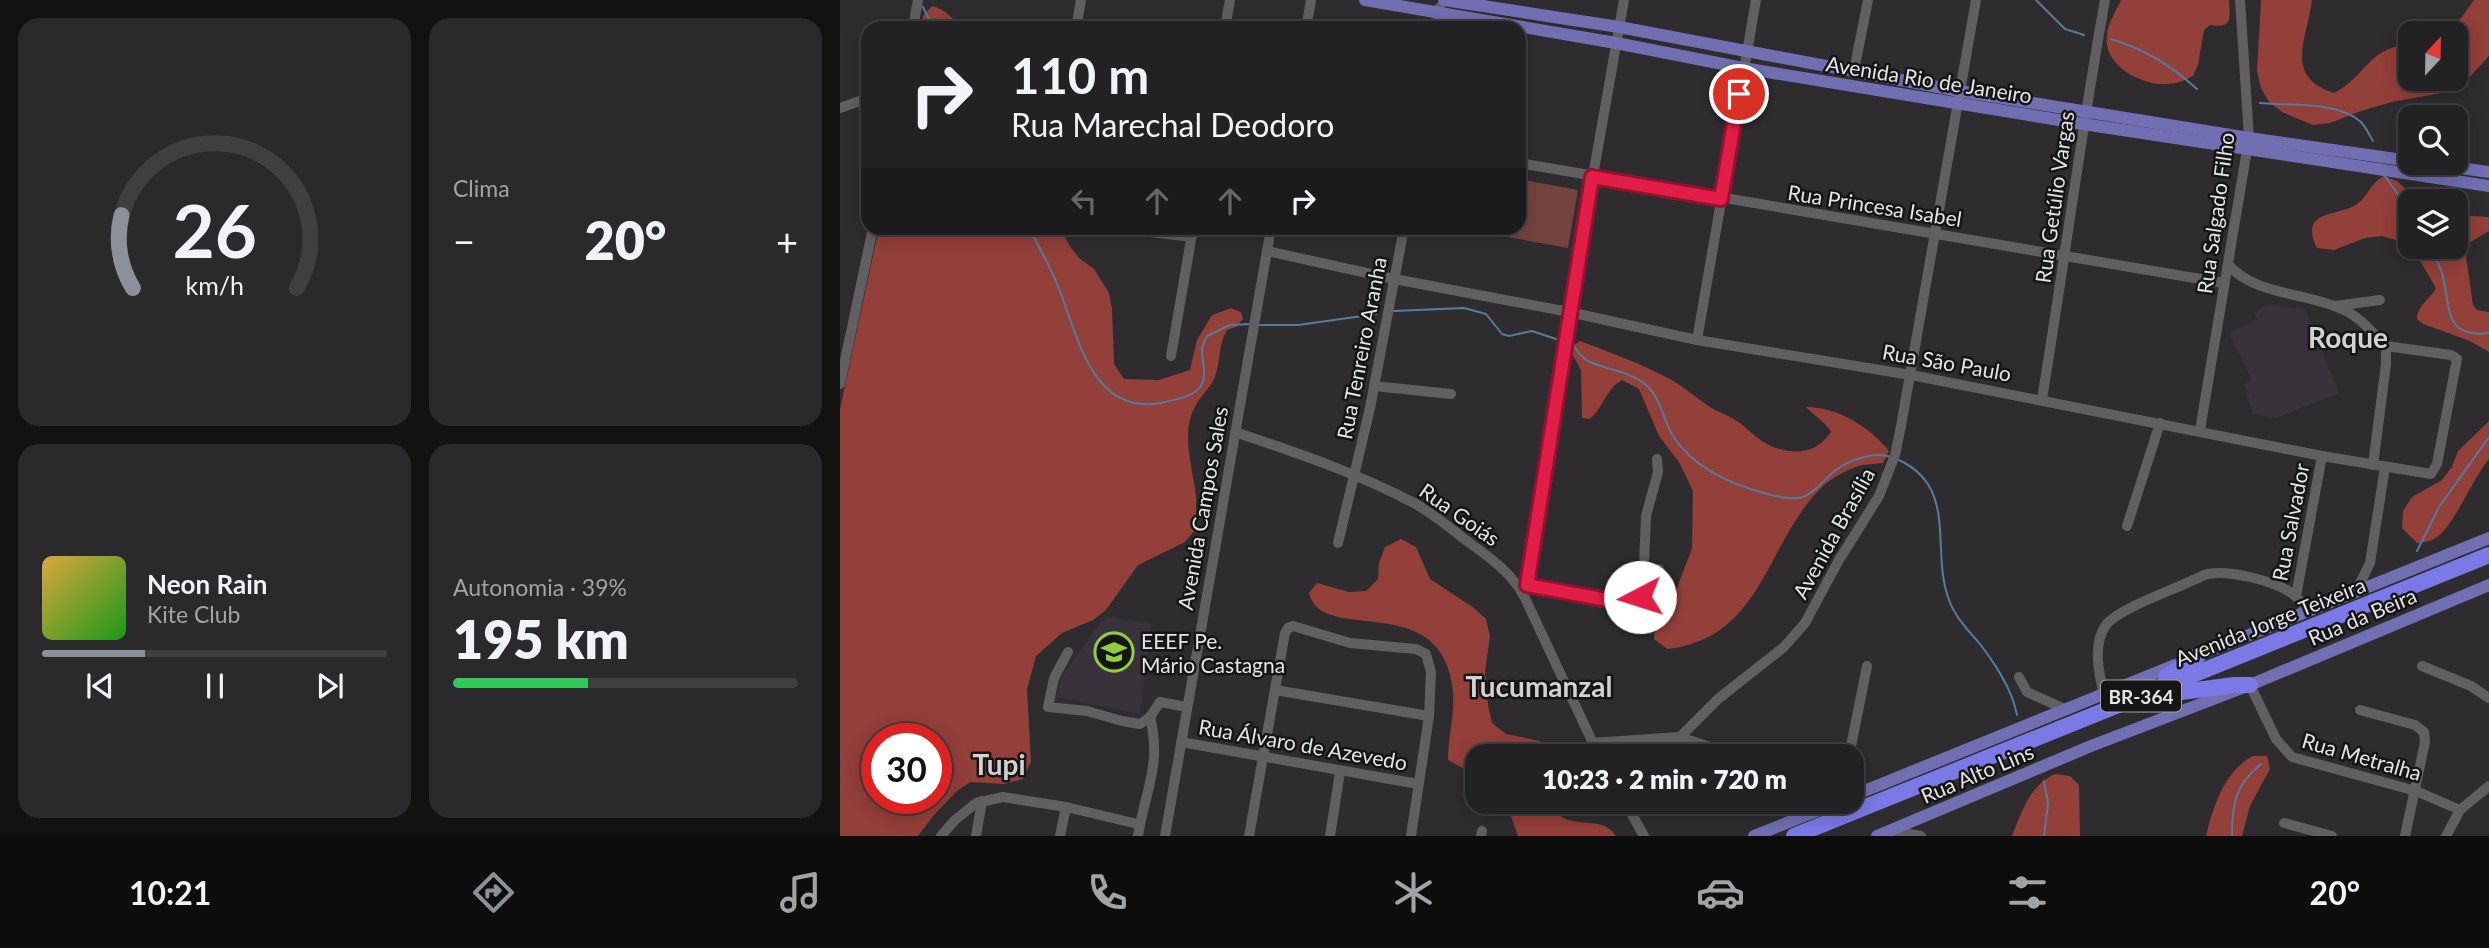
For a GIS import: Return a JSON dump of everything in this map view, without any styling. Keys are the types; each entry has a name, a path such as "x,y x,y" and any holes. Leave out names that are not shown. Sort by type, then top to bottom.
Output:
{"highway":[{"name":"Avenida Jorge Teixeira","path":"1794,836 2104,703 2489,555"},
{"name":"Avenida Jorge Teixeira","path":"1821,836 2489,566"},
{"path":"2104,703 2186,665 2199,655"},
{"path":"2174,693 2250,685"}],"main road":[{"name":"Avenida Rio de Janeiro","path":"1365,0 1481,21"},
{"name":"Avenida Rio de Janeiro","path":"1442,0 1619,27 1854,71 1958,97"},
{"name":"Avenida Rio de Janeiro","path":"1526,28 1743,68 1958,97 2489,186"},
{"name":"Avenida Rio de Janeiro","path":"2248,144 2398,160"},
{"path":"2468,169 2489,172"},
{"name":"Rua da Beira","path":"2199,655 2489,538"},
{"name":"Rua da Beira","path":"2091,746 2250,685 2489,585"},
{"path":"1864,791 2067,710 2104,703"},
{"name":"Rua Alto Lins","path":"1884,833 2091,746"},
{"path":"1754,836 1809,814"}],"street":[{"path":"1077,21 1081,0"},
{"path":"1226,21 1230,0"},
{"path":"1307,21 1311,0"},
{"path":"1437,21 1442,0"},
{"path":"1624,0 1522,585 1632,604 1639,600 1643,588 1646,516 1658,472 1657,459"},
{"path":"1698,340 1755,0"},
{"path":"1854,71 1868,0"},
{"name":"Avenida Brasília","path":"1680,737 1702,714 1784,647 1799,631 1867,517 1893,459 1911,375 1976,0"},
{"name":"Rua Getúlio Vargas","path":"2042,399 2084,118 2105,0"},
{"name":"Rua Salgado Filho","path":"2200,430 2248,144 2240,0"},
{"path":"914,21 918,2"},
{"path":"840,108 861,100"},
{"name":"Rua Princesa Isabel","path":"1526,164 2224,283"},
{"path":"840,384 872,235"},
{"path":"1171,356 1192,235"},
{"name":"Avenida Campos Sales","path":"1165,836 1270,235"},
{"name":"Rua Tenreiro Aranha","path":"1338,543 1374,386 1403,235"},
{"name":"Rua São Paulo","path":"1267,251 1698,340 2042,399 2427,475 2436,470 2456,357 2386,346"},
{"path":"2228,264 2246,281 2335,306 2360,320 2386,346 2373,465"},
{"path":"2335,306 2380,300"},
{"path":"1374,386 1451,394"},
{"path":"2127,526 2160,423"},
{"name":"Rua Goiás","path":"1235,432 1355,476 1412,502 1489,556 1522,585 1591,743"},
{"name":"Rua Salvador","path":"2296,596 2322,456"},
{"path":"2356,593 2374,547 2385,467"},
{"path":"1643,588 1659,569"},
{"path":"2104,703 2098,654 2104,626 2117,615 2211,573 2225,572 2273,584 2296,596 2308,611"},
{"path":"1249,836 1288,628 1297,626 1350,643 1413,648 1426,654 1431,667 1429,716 1411,836"},
{"path":"1068,652 1054,678 1048,707 1087,711 1131,723 1143,723 1160,702 1187,706"},
{"path":"1851,744 1867,666"},
{"path":"2423,666 2471,686 2489,698"},
{"path":"2019,677 2027,692 2067,710"},
{"name":"Rua Metralha","path":"2250,685 2276,739 2292,757 2416,791 2459,810"},
{"path":"1275,690 1429,716"},
{"path":"2360,710 2416,725 2424,732 2425,742 2405,836"},
{"path":"941,836 960,815 982,801 1003,797 1066,807 1138,830 1151,786 1155,760 1155,740 1150,717"},
{"path":"1591,743 1680,737 1701,744"},
{"name":"Rua Álvaro de Azevedo","path":"1181,742 1418,785"},
{"path":"1330,836 1340,772"},
{"path":"2446,836 2459,810 2489,786"},
{"path":"976,836 982,801"},
{"path":"1060,836 1066,807"},
{"path":"1632,814 1644,836"},
{"path":"2284,823 2332,836"},
{"path":"1884,833 1902,831 1921,836"}],"shaded area":[{"path":"2121,0 2229,0 2229,21 2223,25 2210,25 2204,30 2198,65 2193,76 2174,83 2157,84 2126,72 2111,56 2107,46 2108,31"},
{"path":"2261,0 2312,0 2302,54 2308,77 2318,86 2334,93 2354,79 2376,57 2398,47 2398,91 2452,91 2392,102 2330,123 2313,125 2282,112 2269,102 2261,88 2257,71"},
{"path":"2474,0 2489,0 2489,56 2468,79 2468,21 2458,21"},
{"path":"932,6 941,9 954,21 922,21"},
{"path":"2384,176 2397,181 2406,189 2398,189 2398,241 2382,236 2365,238 2334,250 2317,248 2313,226 2317,220 2357,204 2375,182"},
{"path":"1526,180 1578,190 1568,248 1496,235 1526,235"},
{"path":"2468,216 2489,217 2489,231 2469,243 2468,247"},
{"path":"877,235 1064,235 1079,258 1094,269 1109,293 1114,364 1124,379 1159,380 1190,370 1197,340 1212,315 1231,308 1241,312 1243,319 1236,327 1227,330 1222,341 1215,377 1190,419 1188,440 1196,496 1196,529 1185,542 1138,565 1106,610 1093,620 1062,633 1036,656 1027,689 1031,762 1023,779 1004,784 970,782 952,796 952,723 861,723 861,814 935,814 918,836 840,836 840,409"},
{"path":"2419,259 2466,259 2473,305 2477,310 2489,312 2489,352 2417,319 2419,310 2436,288"},
{"path":"2267,305 2305,309 2339,393 2276,418 2253,414 2244,384 2252,381 2229,333 2257,320 2254,312"},
{"path":"1580,341 1670,379 1775,448 1805,451 1817,446 1831,432 1806,407 1830,410 1852,420 1873,434 1889,451 1883,463 1851,469 1820,489 1786,536 1743,609 1723,628 1699,642 1667,649 1654,639 1655,623 1675,594 1692,548 1693,491 1679,462 1659,436 1639,389 1622,380 1612,388 1590,419 1582,418 1581,370 1571,347"},
{"path":"2489,421 2489,459 2441,534 2432,540 2417,543 2402,528 2403,511 2412,497 2442,480 2452,467 2458,451"},
{"path":"1401,539 1416,547 1430,579 1486,619 1490,636 1485,671 1492,723 1506,734 1540,741 1541,744 1465,744 1465,769 1448,760 1453,691 1444,659 1428,639 1406,628 1335,616 1318,608 1309,593 1317,583 1349,592 1366,591 1378,579 1379,563 1385,547"},
{"name":"EEEF Pe. Mário Castagna","path":"1105,616 1152,624 1140,714 1057,697 1060,679"},
{"path":"2253,756 2267,756 2270,769 2250,806 2242,836 2206,836 2222,790 2235,770"},
{"path":"2055,774 2070,776 2079,785 2080,836 2012,836 2023,808 2033,792"},
{"path":"1510,814 1559,814 1573,821 1601,825 1616,836 1518,836"}],"waterway":[{"path":"2036,0 2065,29 2084,35"},
{"path":"923,7 930,21"},
{"path":"2111,39 2157,59 2197,89"},
{"path":"2260,103 2313,106 2340,111 2361,122 2373,141"},
{"path":"2384,175 2398,194"},
{"path":"1033,235 1055,279 1081,349 1104,386 1120,398 1140,404 1165,402 1193,393 1204,378 1202,349 1207,336 1230,325 1251,324"},
{"path":"2436,259 2442,273 2448,308 2456,325 2463,331 2489,333"},
{"path":"1394,311 1464,308 1486,314 1502,334 1509,336 1532,331 1556,339"},
{"path":"1260,325 1298,325 1377,314"},
{"path":"1570,342 1585,360 1626,374 1646,385 1655,396 1673,436 1682,448 1704,467 1743,487 1779,497 1799,498 1812,492 1832,473 1848,463 1869,456 1891,457"},
{"path":"2417,551 2439,507 2489,437"},
{"path":"1899,460 1918,472 1929,487 1936,503 1944,581 1949,600 1958,618 2003,678 2017,715"},
{"path":"2232,836 2234,805 2240,788 2261,764"},
{"path":"2044,781 2048,803 2044,836"}],"place":[{"name":"EEEF Pe. Mário Castagna","path":"1114,652"}],"district":[{"name":"Roque","path":"2348,337"},
{"name":"Tucumanzal","path":"1539,686"},
{"name":"Tupi","path":"999,764"}],"route":[{"path":"1640,597 1635,604 1629,604 1527,585 1592,177 1721,199 1739,94"}]}
